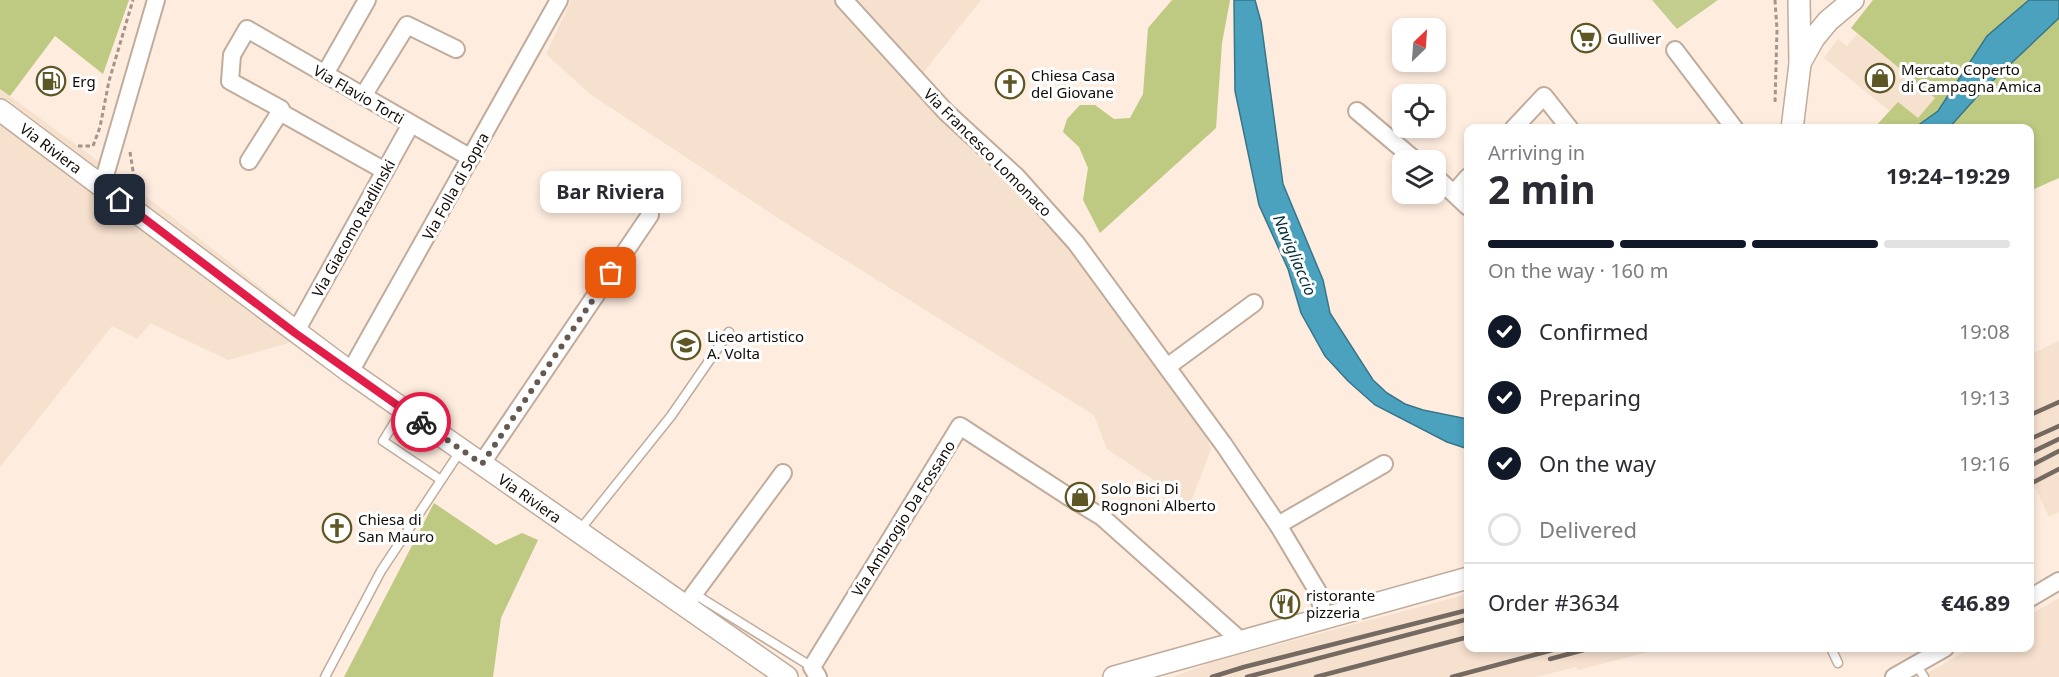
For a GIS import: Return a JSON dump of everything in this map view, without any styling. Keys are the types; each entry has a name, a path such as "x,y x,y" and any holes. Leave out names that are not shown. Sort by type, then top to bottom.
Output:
{"street":[{"path":"102,186 156,0"},
{"path":"325,74 368,0"},
{"name":"Via Folla di Sopra","path":"350,372 559,0"},
{"name":"Via Francesco Lomonaco","path":"844,0 946,112 1017,177 1076,243 1224,445 1278,525 1318,592 1324,618"},
{"path":"1793,124 1800,64 1799,0"},
{"path":"1800,64 1814,38 1828,21 1853,0"},
{"path":"363,96 407,25 456,49"},
{"name":"Via Flavio Torti","path":"280,112 281,109 230,81 232,55 247,29 471,158"},
{"path":"1675,50 1730,124"},
{"path":"1518,124 1544,96 1566,124"},
{"name":"Via Riviera","path":"0,110 295,333 578,531 689,600 787,677"},
{"path":"1357,111 1403,150"},
{"path":"249,161 280,112 385,171"},
{"name":"Via Giacomo Radlinski","path":"295,333 411,124"},
{"path":"1454,193 1464,182"},
{"path":"1446,186 1464,203"},
{"path":"482,464 650,215"},
{"path":"1167,367 1254,303"},
{"name":"Via Ambrogio Da Fossano","path":"815,672 960,426 1102,517 1240,640"},
{"path":"1278,525 1384,464"},
{"path":"689,600 783,473"},
{"path":"1114,677 1464,579"},
{"path":"2034,596 2059,581"},
{"path":"1894,677 1920,671 1941,652"}],"lane":[{"path":"578,531 671,416 729,332"},
{"path":"402,410 383,441 441,480"},
{"path":"325,677 381,571 461,450"},
{"path":"689,600 815,672"},
{"path":"1833,652 1838,663"}],"path":[{"path":"61,154 70,147 93,146 133,0"},
{"path":"1775,0 1777,30 1775,112"}],"shaded area":[{"path":"571,0 981,0 918,79 1015,162 1093,249 1171,359 1211,449 1190,504 1107,449 1094,415 784,222 590,94 546,54"},
{"name":"Mercato Coperto di Campagna Amica","path":"1857,34 1935,98 1918,118 1898,102 1890,111 1824,58 1838,39 1847,46"},
{"path":"0,89 143,194 291,311 289,343 228,360 150,323 137,339 112,326 0,467"},
{"path":"2059,341 2059,512 2049,517 2036,489 2034,490 2034,353"},
{"path":"1464,595 1464,652 1648,652 1578,670 1576,667 1536,677 1172,677 1213,662"},
{"path":"2059,598 2059,677 1921,677 1964,652 2034,652 2034,613"}],"green space":[{"path":"0,0 129,0 103,74 55,36 10,96 0,89"},
{"path":"1172,0 1230,0 1222,43 1216,128 1100,233 1083,200 1088,168 1079,147 1063,132 1067,119 1080,105 1095,105 1114,119 1130,118 1143,94 1148,28"},
{"path":"1652,0 1718,0 1677,29"},
{"path":"1873,0 2029,0 1987,36 1938,111 1920,124 1878,124 1898,102 1918,118 1935,98 1851,28"},
{"path":"2059,18 2059,178 2034,189 2034,124 1952,124 1983,90"},
{"path":"434,503 496,545 522,533 538,540 501,618 493,677 344,677"}],"water":[{"name":"Navigliaccio","path":"1234,0 1255,0 1261,22 1283,184 1323,280 1330,313 1373,380 1387,393 1405,404 1423,410 1464,418 1464,448 1447,442 1375,405 1325,356 1301,313 1288,269 1259,205 1235,91"},
{"path":"2029,0 2059,0 2059,18 1983,90 1952,124 1920,124 1938,111 1987,36"}],"railway":[{"path":"2034,413 2059,402"},
{"path":"2034,437 2059,426"},
{"path":"2034,451 2059,439"},
{"path":"2034,464 2059,451"},
{"path":"2034,482 2059,469"},
{"path":"1212,677 1464,611"},
{"path":"1247,677 1464,620"},
{"path":"1316,677 1464,638"},
{"path":"1452,677 1545,652"},
{"path":"1550,659 1576,652"}],"way so far":[{"path":"421,422 482,464 611,273"}],"place":[{"name":"Gulliver","path":"1586,38"},
{"name":"Mercato Coperto di Campagna Amica","path":"1880,78"},
{"name":"Erg","path":"51,81"},
{"name":"Chiesa Casa del Giovane","path":"1010,84"},
{"name":"Bar Riviera","path":"611,273"},
{"name":"Liceo artistico A. Volta","path":"686,345"},
{"name":"Solo Bici Di Rognoni Alberto","path":"1080,497"},
{"name":"Chiesa di San Mauro","path":"337,528"},
{"name":"ristorante pizzeria","path":"1285,604"}],"route":[{"path":"120,200 295,333 421,422"}]}
